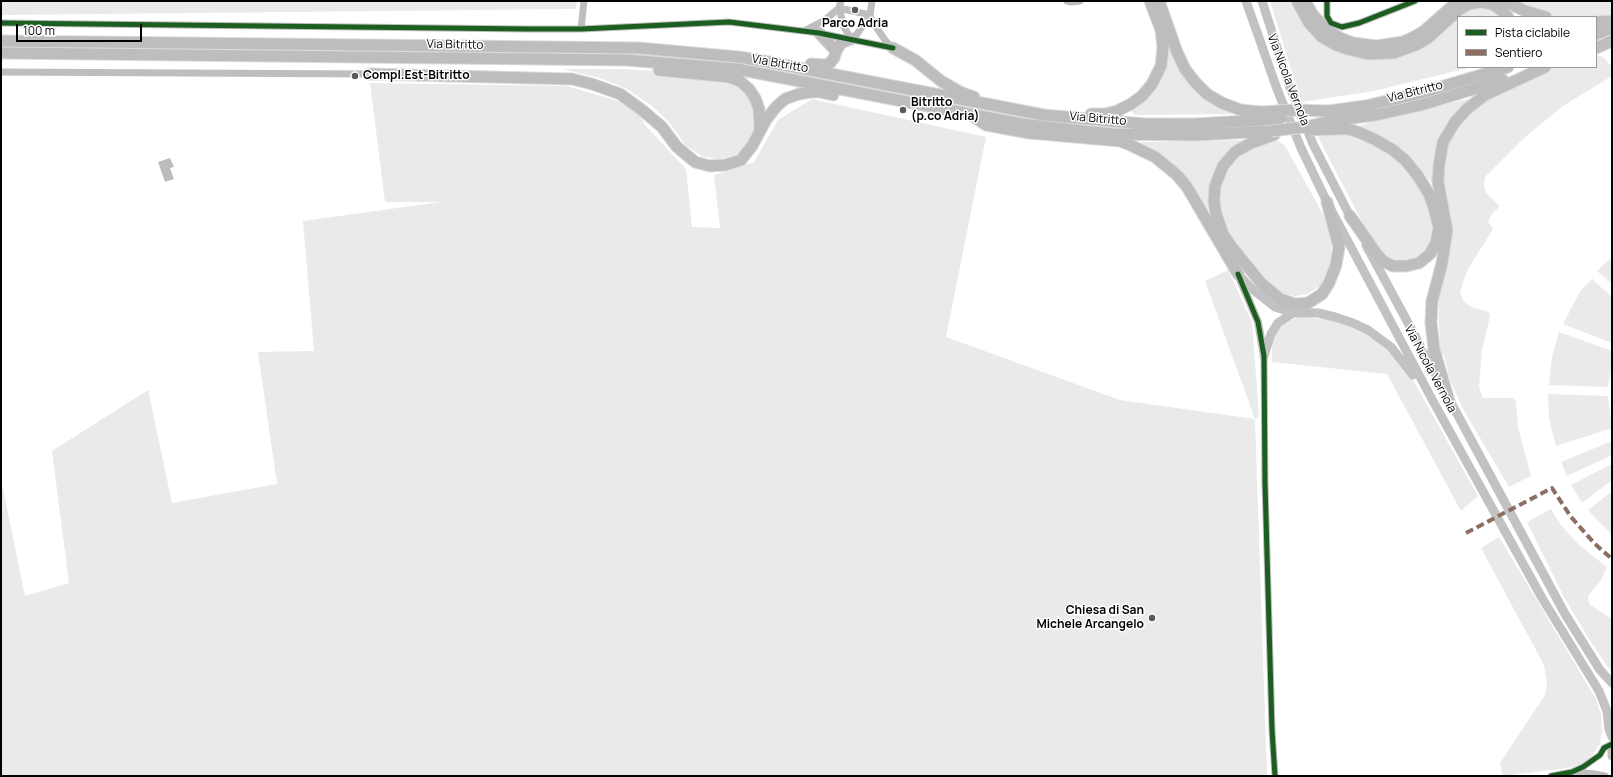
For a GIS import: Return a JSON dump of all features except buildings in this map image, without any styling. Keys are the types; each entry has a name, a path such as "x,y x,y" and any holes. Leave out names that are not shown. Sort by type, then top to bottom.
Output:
{"highway":[{"path":"893,48 915,60 941,80 960,92 988,100 1027,107 1044,115 1064,111 1105,114 1118,111 1142,96 1152,84 1161,66 1163,47 1161,30 1150,1"},
{"path":"1159,1 1177,52 1185,69 1195,82 1207,94 1222,103 1262,116"},
{"path":"1296,1 1309,23 1322,37 1336,45 1368,54 1394,53 1418,44 1428,38 1469,4 1481,2 1492,4 1507,16"},
{"path":"1305,1 1313,15 1327,30 1340,38 1353,43 1377,46 1403,42 1414,37 1424,31 1458,1"},
{"path":"1504,1 1525,11 1542,16"},
{"path":"1597,22 1612,21"},
{"path":"1597,34 1612,28"},
{"path":"819,33 836,50"},
{"path":"716,55 759,55 820,65 830,63 841,43 851,39"},
{"name":"Via Bitritto","path":"1,41 639,48 716,55 777,64 1044,115 1145,124 1195,124 1262,116 1334,120 1365,106 1446,86 1505,68"},
{"path":"1597,48 1612,41"},
{"name":"Via Bitritto","path":"1,53 633,60 737,69 1021,124 1113,134 1196,135 1271,134 1282,129 1305,127 1334,120 1376,115 1457,95 1541,68"},
{"path":"580,60 729,77 740,81 749,88 755,98 759,109 760,133"},
{"path":"1365,106 1410,89 1483,68"},
{"path":"1449,401 1434,349 1431,322 1432,301 1442,263 1447,230 1438,182 1438,164 1444,142 1455,122 1478,100 1485,95 1542,68"},
{"path":"369,74 572,78 620,94 662,126 677,147 695,162 710,166 725,165 741,160 752,146 766,120 776,107 785,99 799,94 820,92 851,98 867,94"},
{"path":"969,114 986,125 1029,133 1120,141 1155,157 1177,175 1187,187 1238,274"},
{"path":"1334,120 1348,129 1374,139 1393,150 1405,160 1418,176 1434,208 1438,228 1436,243 1430,254 1419,263 1406,266 1394,266 1384,261 1376,253 1350,216"},
{"path":"1271,134 1250,142 1235,152 1223,166 1215,186 1214,201 1216,214 1223,234 1231,246 1261,284 1280,299 1296,304 1308,303 1322,294 1330,284 1336,265 1339,247 1327,202"}],"main road":[{"name":"Via Nicola Vernola","path":"1246,1 1276,89 1301,148 1327,202 1434,403 1542,598 1604,701 1612,737"},
{"name":"Via Nicola Vernola","path":"1262,1 1289,85 1313,144 1526,544 1565,614 1600,670 1612,683"},
{"path":"1238,274 1252,289 1276,307 1294,313 1318,313 1335,317 1353,323 1379,337 1391,347 1407,365 1434,403"},
{"path":"1264,356 1271,334 1278,323 1294,313"},
{"path":"1612,751 1612,756"}],"street":[{"path":"581,29 584,1"},
{"path":"851,39 860,31 870,15 872,1"},
{"path":"1067,1 1080,1"},
{"path":"1327,1 1327,16 1332,23 1342,27 1359,23 1415,1"},
{"path":"803,31 826,20 840,5"},
{"path":"840,5 870,15 885,40 893,48"},
{"path":"840,5 844,26 851,39"},
{"path":"1,23 581,29 729,22 819,33 893,48"},
{"path":"1,72 369,74"},
{"path":"1238,274 1258,322 1264,356 1264,483 1272,730 1275,776"},
{"path":"1572,772 1592,762 1604,748 1612,744"},
{"path":"1551,776 1572,772 1605,776"}],"shaded area":[{"path":"1,1 577,1 576,9 1,15"},
{"path":"1270,1 1293,1 1357,56 1467,9 1489,6 1502,16 1457,16 1457,68 1468,68 1374,91 1301,102"},
{"path":"1512,1 1612,1 1612,15 1597,17 1556,16 1536,11"},
{"path":"1163,27 1180,68 1236,113 1135,115 1132,113 1132,108 1151,93"},
{"path":"1597,55 1603,57 1612,67 1612,76 1563,106 1524,138 1485,177 1484,185 1486,193 1500,206 1492,214 1488,222 1493,229 1468,269 1460,293 1464,302 1474,308 1489,312 1490,316 1482,350 1479,387 1483,398 1513,398 1516,401 1518,427 1531,476 1509,487 1463,409 1450,380 1444,355 1440,353 1438,298 1451,217 1443,197 1442,154 1467,109 1548,68 1597,68"},
{"path":"563,69 618,69 704,73 740,81 759,109 752,146 738,154 717,160 702,156 686,146 669,122 652,106 627,89 600,78"},
{"path":"370,83 567,86 621,102 640,112 644,124 686,169 692,227 720,228 714,175 754,162 778,120 812,99 986,137 946,337 1120,400 1255,419 1267,776 1,776 1,479 25,596 69,583 52,451 148,390 172,503 277,484 258,352 314,351 303,221 441,202 385,202"},
{"path":"1472,98 1435,160 1432,183 1407,154 1393,144 1357,127 1374,121"},
{"path":"1343,129 1385,145 1421,186 1438,231 1423,255 1404,260 1392,259 1385,256 1372,241 1318,137"},
{"path":"1247,140 1232,152 1210,209 1208,210 1187,180 1174,167 1140,142"},
{"path":"1278,141 1285,146 1328,223 1332,238 1331,259 1325,283 1307,294 1295,296 1285,294 1274,289 1244,257 1221,218 1218,187 1224,175 1243,153 1258,146"},
{"path":"170,158 174,167 170,168 174,179 165,182 158,162"},
{"path":"1612,257 1612,284 1597,271"},
{"path":"1228,270 1252,322 1259,416 1255,419 1205,281"},
{"path":"1592,279 1612,297 1612,343 1563,324 1581,290"},
{"path":"1300,317 1335,320 1355,327 1383,345 1409,373 1478,496 1461,511 1387,374 1272,362 1272,346 1276,333 1282,326 1291,320"},
{"path":"1559,332 1612,351 1612,365 1608,387 1549,385 1552,357"},
{"path":"1548,394 1608,396 1612,428 1556,446 1549,419"},
{"path":"1612,441 1612,455 1567,476 1561,462"},
{"path":"1612,464 1612,480 1582,503 1571,485"},
{"path":"1612,491 1612,535 1588,510"},
{"path":"1551,509 1560,524 1579,545 1607,567 1601,580 1588,596 1589,604 1612,619 1612,673 1589,639 1564,597 1527,522"},
{"path":"1499,537 1596,699 1601,714 1602,732 1600,744 1589,760 1574,767 1504,776 1502,773 1500,763 1545,695 1547,683 1544,665 1481,548"}],"marked path":[{"path":"1466,533 1552,488 1571,517 1595,544 1612,559"}],"cycle path":[{"path":"1327,1 1327,16 1331,23 1342,27 1359,23 1415,1"},
{"path":"1,23 581,29 729,22 819,33 893,48"},
{"path":"1238,274 1258,322 1264,356 1265,483 1272,730 1275,776"},
{"path":"1551,776 1572,772 1583,767 1600,755 1604,748 1612,744"}],"place":[{"name":"Parco Adria","path":"855,10"},
{"name":"Compl.Est-Bitritto","path":"355,76"},
{"name":"Bitritto (p.co Adria)","path":"903,110"},
{"name":"Chiesa di San Michele Arcangelo","path":"1152,618"}]}
